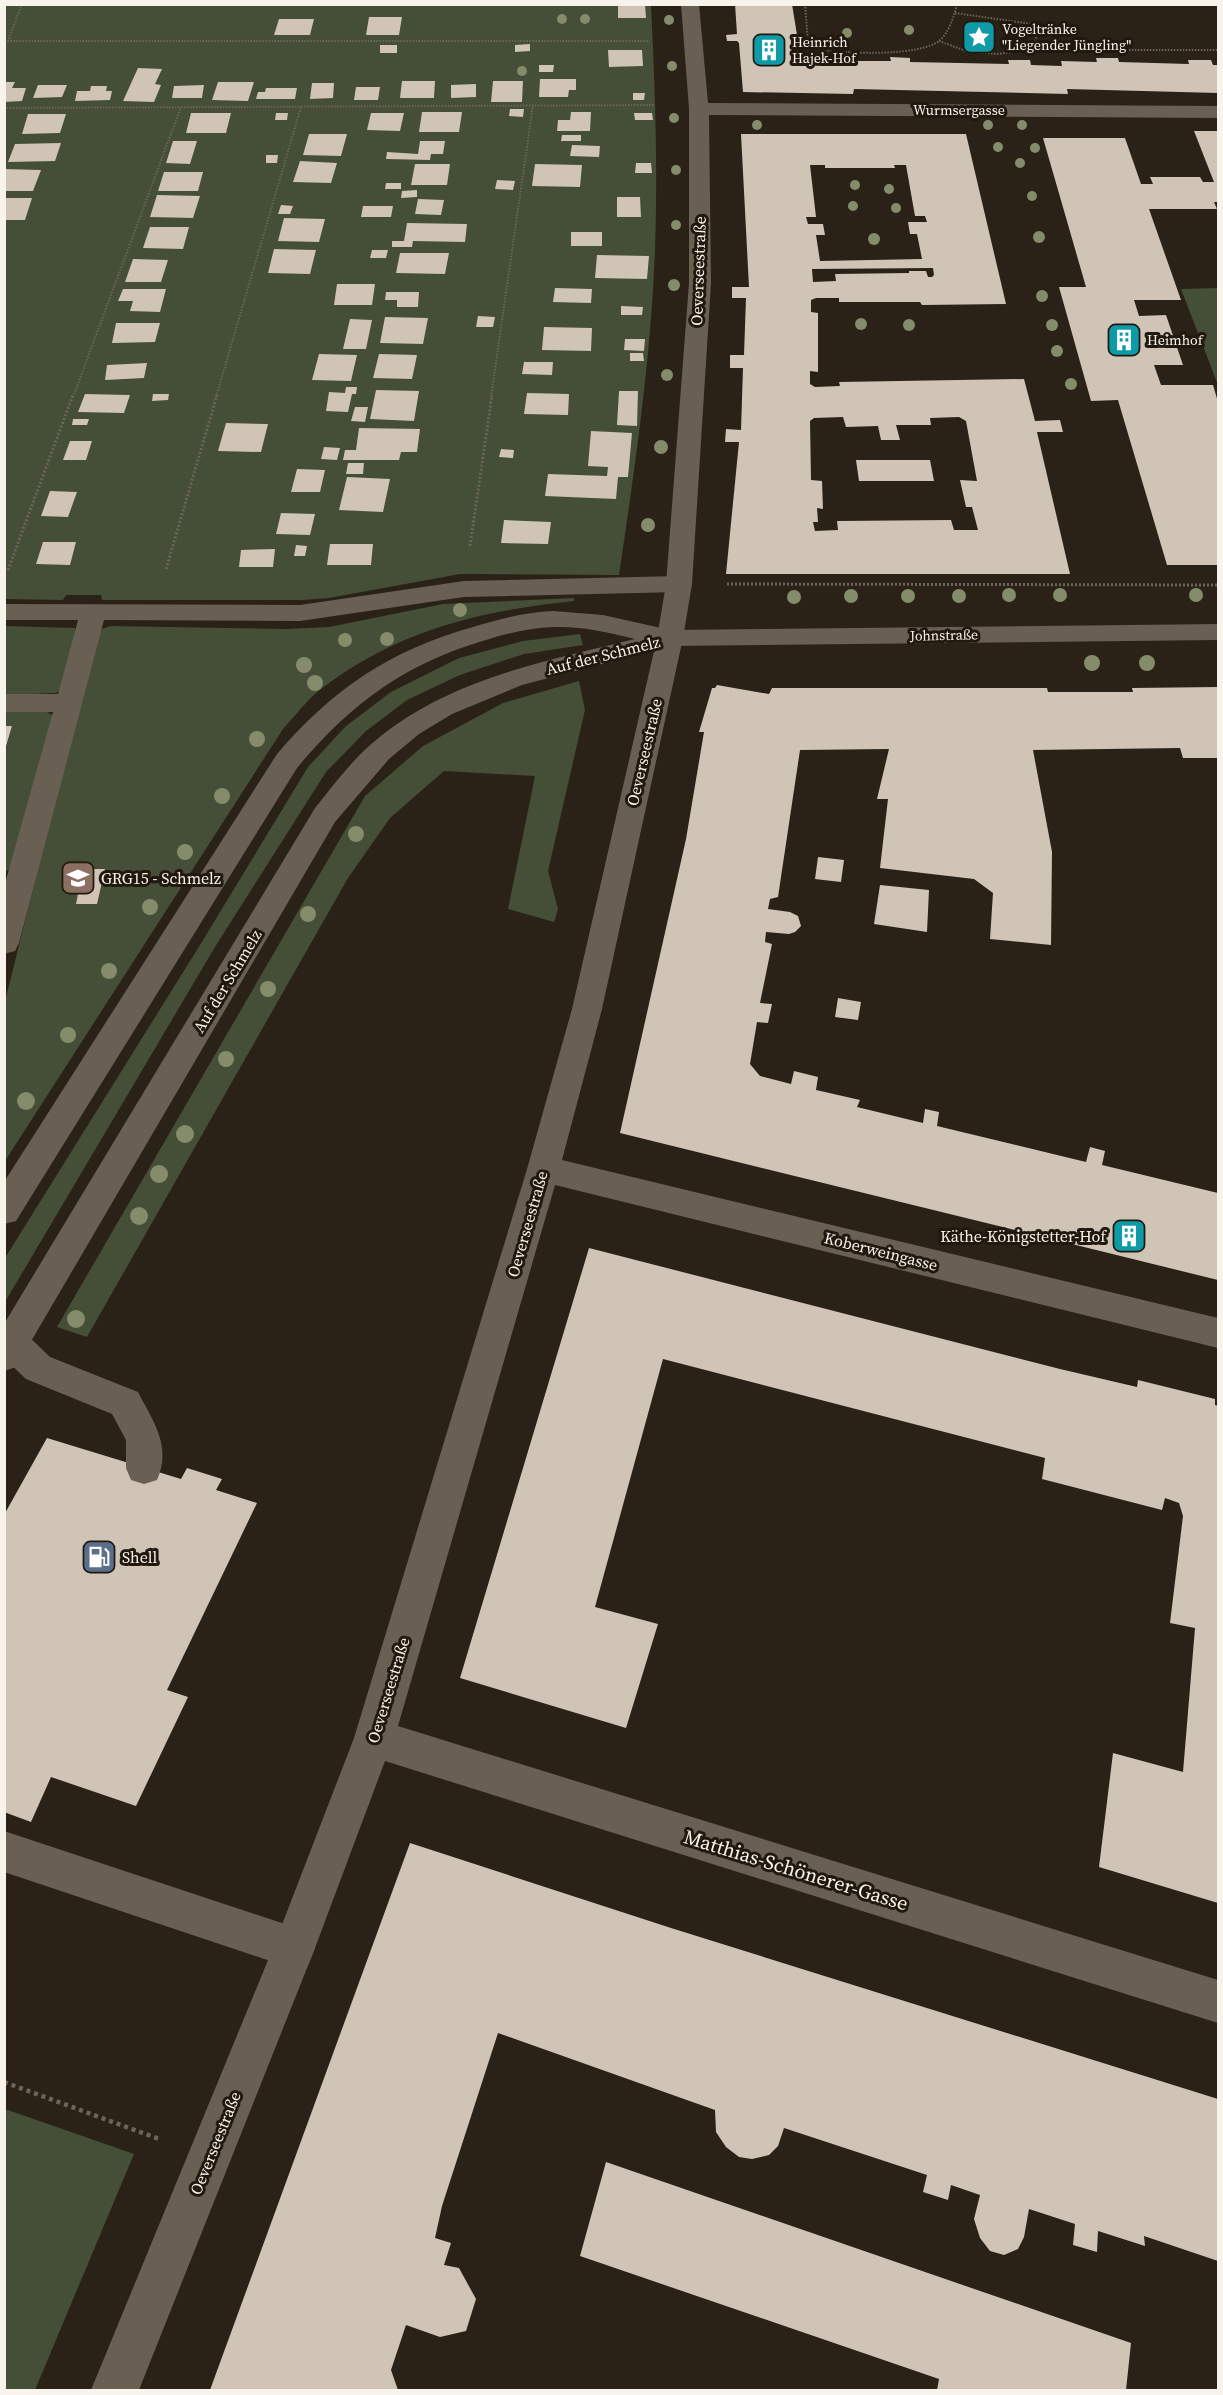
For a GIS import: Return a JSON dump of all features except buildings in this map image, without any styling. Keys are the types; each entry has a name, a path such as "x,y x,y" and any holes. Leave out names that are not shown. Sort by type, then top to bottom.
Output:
{"street":[{"name":"Oeverseestraße","path":"115,2391 294,1948 374,1738 543,1169 587,1009 670,638 679,584 699,283 699,109 690,4"},
{"name":"Wurmsergasse","path":"699,109 1218,112"},
{"path":"4,612 256,614 335,611 435,591 679,584"},
{"path":"4,943 93,613"},
{"name":"Auf der Schmelz","path":"4,1211 287,761 308,734 334,708 365,683 406,661 471,635 522,622 560,619 586,621 670,638"},
{"name":"Johnstraße","path":"670,638 1218,632"},
{"name":"Auf der Schmelz","path":"8,1350 325,815 355,777 381,751 416,724 453,703 532,672 670,638"},
{"path":"4,703 67,703"},
{"name":"Koberweingasse","path":"543,1169 1218,1333"},
{"path":"8,1350 38,1368 125,1403 144,1438 144,1468"},
{"name":"Matthias-Schönerer-Gasse","path":"374,1738 1218,2002"},
{"path":"4,1851 294,1948"}],"path":[{"path":"22,4 8,41 694,41"},
{"path":"805,4 808,43 822,50 901,51 925,47 939,41 955,13 957,4"},
{"path":"955,13 1032,24 1038,33 1031,50"},
{"path":"939,41 966,51 997,54 1031,50 1218,50"},
{"path":"464,589 533,105"},
{"path":"4,108 655,105 699,109"},
{"path":"8,571 180,107"},
{"path":"154,613 301,107"},
{"path":"679,584 1218,585"},
{"path":"4,2082 209,2157"}],"green space":[{"path":"5,5 651,5 656,158 653,291 642,413 619,575 460,574 329,598 302,600 102,600 101,595 66,595 63,600 5,599"},
{"path":"1218,288 1218,385 1181,289"},
{"name":"GRG15 - Schmelz","path":"574,598 574,601 539,605 473,618 410,638 350,669 311,698 283,729 5,1161 5,1001 92,654 102,629 110,626 287,629 329,627 443,604"},
{"path":"5,626 75,628 76,632 60,690 56,693 5,695"},
{"path":"580,634 583,645 524,654 460,675 407,700 366,731 326,772 215,947 5,1302 5,1258 308,767 346,726 391,692 459,658 523,641"},
{"path":"579,681 585,710 548,871 558,909 554,922 508,909 535,776 444,771 390,818 348,878 87,1337 57,1327 365,796 423,746 503,703"},
{"path":"5,711 45,711 54,716 10,869 6,871 5,752 12,726 5,726"},
{"path":"5,2109 134,2154 35,2390 5,2390"}],"place":[{"name":"Vogeltränke \"Liegender Jüngling\"","path":"979,37"},
{"name":"Heinrich Hajek-Hof","path":"769,50"},
{"name":"Heimhof","path":"1124,340"},
{"name":"GRG15 - Schmelz","path":"78,878"},
{"name":"Käthe-Königstetter-Hof","path":"1129,1236"},
{"name":"Shell","path":"99,1557"}]}
